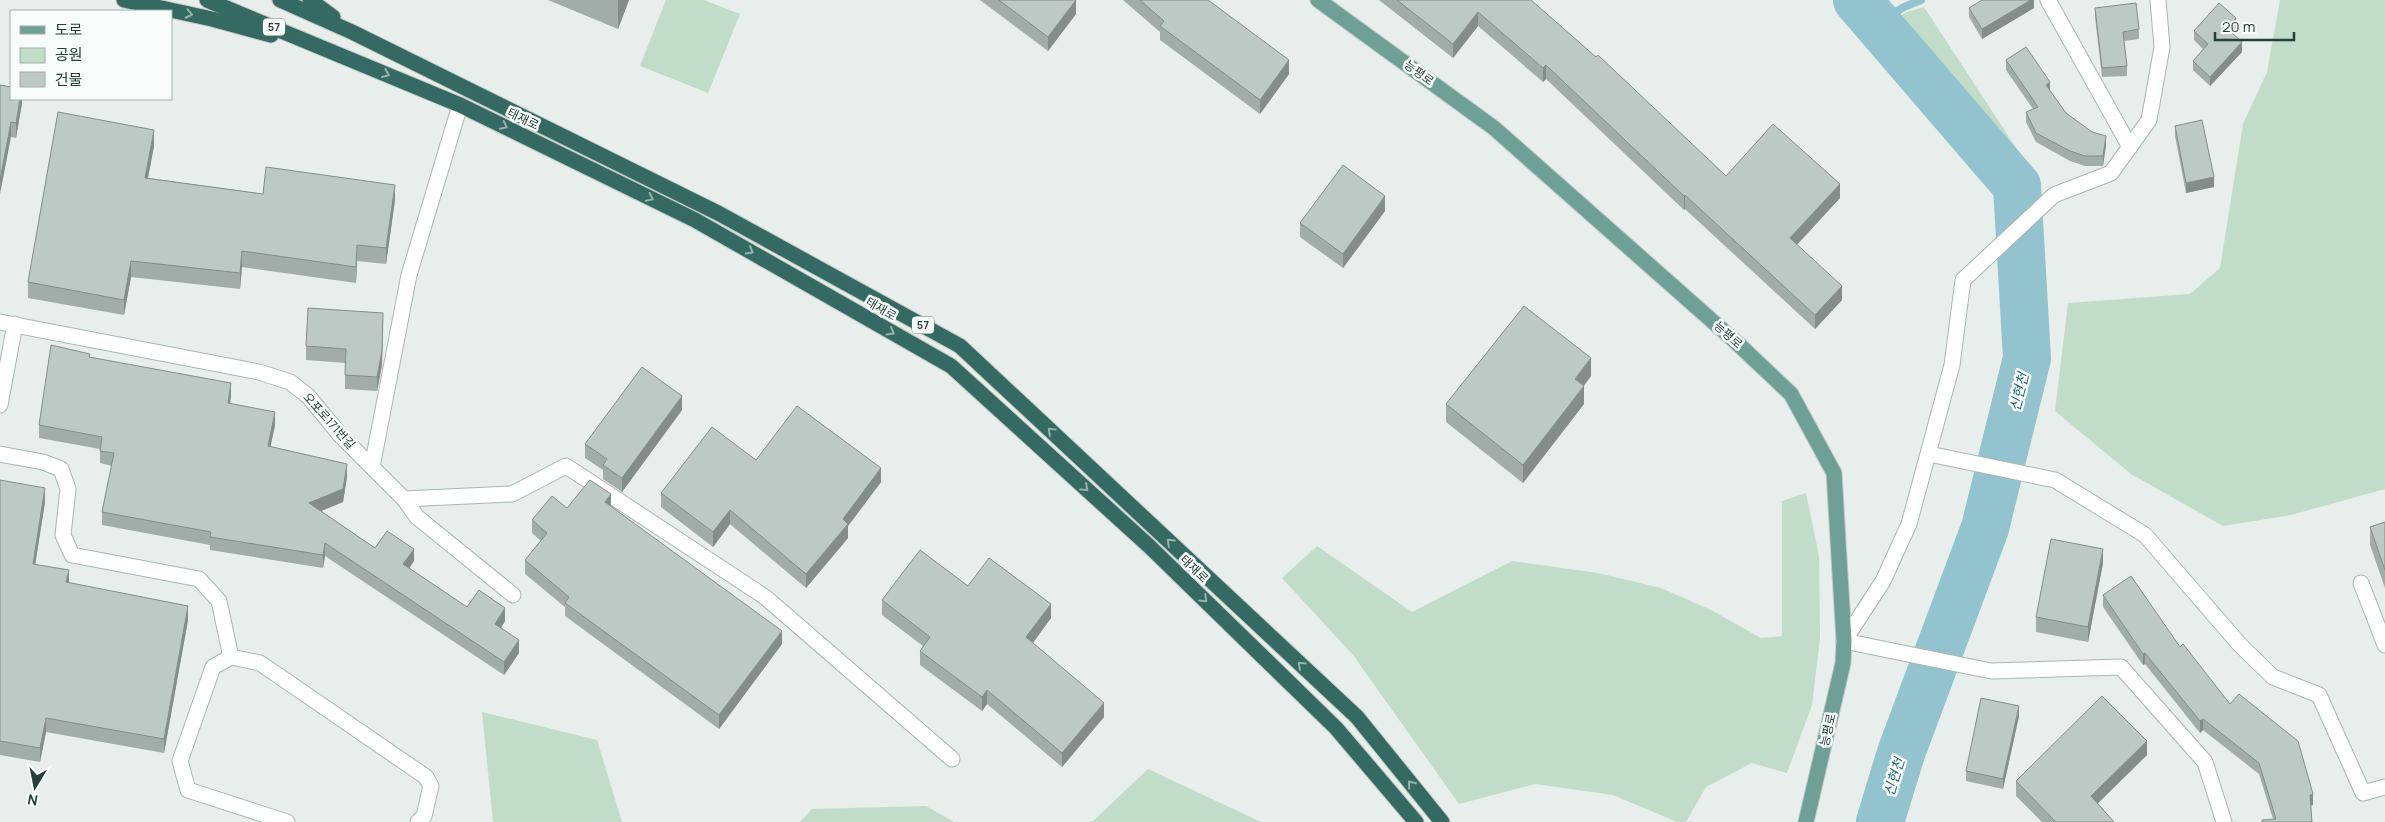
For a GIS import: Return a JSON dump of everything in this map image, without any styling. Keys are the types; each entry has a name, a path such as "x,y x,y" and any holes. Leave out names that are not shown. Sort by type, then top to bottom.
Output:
{"highway":[{"path":"124,0 212,18 341,55"},
{"name":"태재로","path":"207,0 460,105 708,227 951,366 1149,546 1329,721 1416,822"},
{"name":"태재로","path":"280,0 352,32 718,213 960,346 1357,718 1442,822"},
{"path":"310,0 352,32"}],"main road":[{"name":"능평로","path":"1318,0 1494,128 1736,342 1791,394 1834,473 1844,641 1843,663 1806,822"}],"street":[{"path":"2048,0 2130,147"},
{"path":"2158,0 2162,47 2149,120 2111,173 2054,195 1963,280 1952,365 1909,524 1887,572 1844,641 1991,671 2121,667 2206,762 2224,822"},
{"path":"372,467 409,276 460,105"},
{"name":"오포로171번길","path":"0,405 7,323 259,372 290,382 308,396 341,436 404,499 417,517 513,595"},
{"path":"0,454 43,462 60,469 68,489 63,535 72,555 199,579 219,601 231,657"},
{"path":"1928,454 2055,480 2146,535 2240,645 2273,677 2319,695 2363,793 2385,787"},
{"path":"404,499 512,494 566,466 765,597 952,759"},
{"path":"2362,583 2385,645"},
{"path":"287,822 188,790 180,761 213,667 231,657 260,663 426,777 432,786 424,816 418,822"}],"green space":[{"path":"666,0 704,0 740,14 708,93 640,66"},
{"path":"2280,0 2385,0 2385,489 2291,515 2223,526 2131,474 2055,411 2068,303 2190,294 2220,268 2243,124 2267,72"},
{"path":"1924,7 2039,183 2026,194 2019,179 1884,25 1907,12"},
{"path":"1806,493 1819,556 1820,638 1812,705 1787,773 1752,763 1706,787 1686,822 1677,822 1613,795 1535,784 1459,804 1353,655 1282,578 1317,546 1412,612 1512,561 1598,573 1661,588 1711,610 1761,638 1782,636 1782,501"},
{"path":"482,712 597,740 622,822 493,822"},
{"path":"1148,769 1261,822 1088,822 1093,821"},
{"path":"926,806 954,822 800,822 812,809"}],"building":[{"path":"999,0 1076,0 1048,37"},
{"path":"1140,0 1208,0 1289,60 1260,100 1160,26 1164,21"},
{"path":"1397,0 1531,0 1596,57 1598,55 1726,176 1773,124 1840,184 1790,238 1842,286 1815,315 1684,196 1546,65 1543,68 1478,12 1453,44"},
{"path":"1982,0 2031,0 1982,29 1969,8"},
{"path":"2136,3 2139,29 2123,32 2127,66 2102,68 2095,8"},
{"path":"2219,3 2236,18 2227,28 2242,42 2210,77 2193,61 2208,44 2194,31"},
{"path":"2026,47 2050,82 2046,85 2066,113 2092,132 2106,136 2103,156 2085,156 2070,151 2036,133 2026,112 2038,107 2006,60"},
{"path":"0,85 10,87 10,100 20,100 16,123 11,122 0,180"},
{"path":"58,112 154,130 145,178 263,194 266,167 395,185 386,248 357,245 356,267 242,251 240,273 131,261 124,300 28,282"},
{"path":"2202,120 2214,177 2186,183 2175,126"},
{"path":"1343,165 1385,196 1343,254 1300,223"},
{"path":"1524,306 1591,358 1575,379 1584,386 1523,465 1446,404"},
{"path":"308,308 383,313 382,351 377,377 345,375 346,349 306,346"},
{"path":"51,345 90,354 89,357 231,383 228,403 275,412 268,446 347,464 343,489 309,503 375,548 387,531 414,549 403,564 467,607 479,590 505,608 495,624 519,640 504,662 325,543 323,555 210,537 211,532 102,512 114,453 100,451 102,437 39,425"},
{"path":"642,367 682,396 622,478 603,465 607,459 585,444"},
{"path":"797,406 881,468 843,519 848,524 806,574 730,510 713,532 661,493 712,427 756,460"},
{"path":"0,480 45,488 33,564 69,570 66,582 188,606 164,739 46,718 40,748 0,741"},
{"path":"590,480 611,494 605,502 782,631 719,715 565,603 569,597 525,560 547,533 532,520 552,496 567,508"},
{"path":"2385,522 2385,570 2370,527"},
{"path":"2051,539 2103,549 2088,627 2036,617"},
{"path":"920,550 968,586 989,558 1051,604 1026,637 1104,703 1062,753 987,690 982,697 920,651 930,637 882,600"},
{"path":"2131,576 2180,647 2183,644 2230,704 2239,694 2298,741 2313,794 2310,795 2312,822 2262,822 2262,820 2276,819 2259,763 2203,719 2200,721 2145,653 2143,654 2103,595"},
{"path":"2102,696 2147,741 2091,796 2114,822 2056,822 2016,781"},
{"path":"1981,698 2019,706 2003,779 1966,771"}],"waterway":[{"name":"신현천","path":"1857,0 2017,186 2027,358 1985,528 1901,753 1880,822"},
{"path":"1877,23 1904,7 1921,0"}]}
